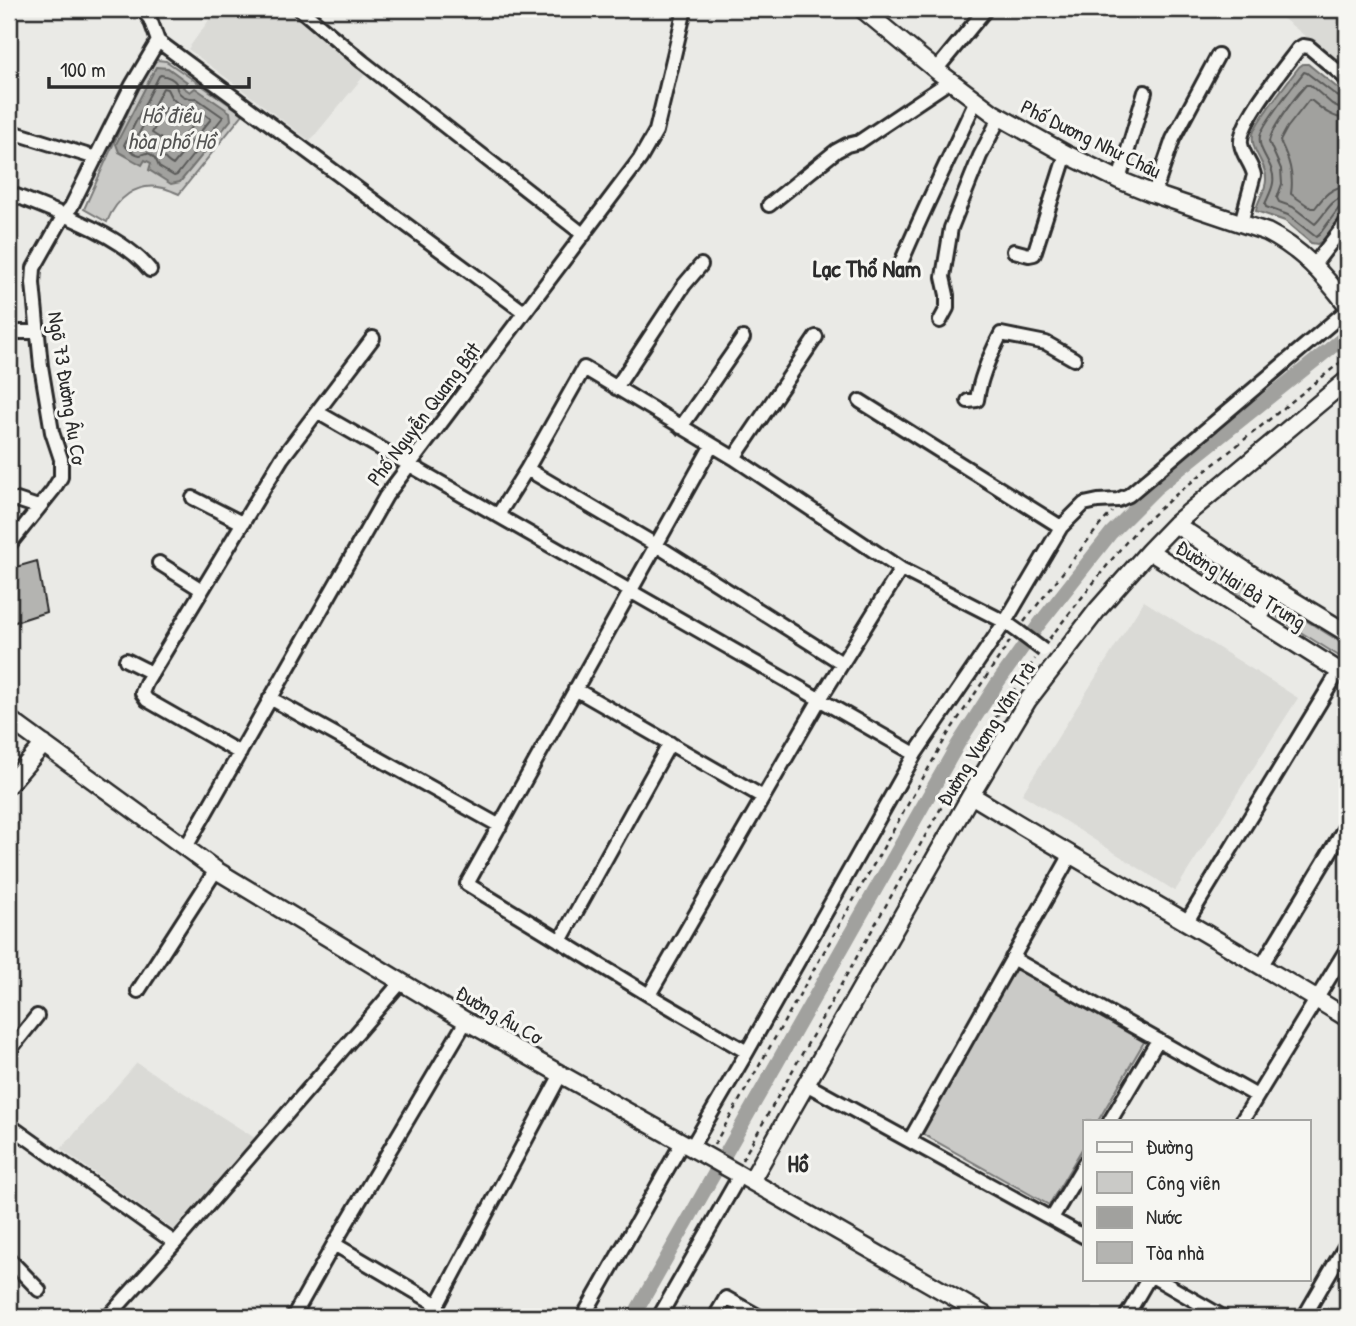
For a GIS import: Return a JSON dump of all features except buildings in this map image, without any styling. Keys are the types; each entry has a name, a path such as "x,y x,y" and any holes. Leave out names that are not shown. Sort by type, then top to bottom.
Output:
{"main road":[{"name":"Phố Dương Như Châu","path":"862,9 976,100 1000,117 1066,154 1154,194 1267,232 1284,241 1300,252 1327,279 1347,307"},
{"name":"Đường Vương Văn Trà","path":"745,1178 806,1084 1028,700 1058,660 1098,609 1175,524 1347,380"},
{"name":"Đường Hai Bà Trưng","path":"1175,524 1347,633"},
{"name":"Đường Hai Bà Trưng","path":"1149,551 1343,674"},
{"path":"1257,620 1276,590"},
{"name":"Đường Âu Cơ","path":"9,719 216,870 466,1021 988,1317"},
{"path":"9,784 44,744"},
{"path":"971,795 1070,856 1262,965 1347,1018"}],"street":[{"path":"142,9 150,19 158,41 524,312"},
{"path":"300,9 363,62 584,235"},
{"name":"Phố Nguyễn Quang Bật","path":"186,847 386,496 640,159 656,131 685,9"},
{"path":"936,70 986,9"},
{"name":"Ngõ 73 Đường Âu Cơ","path":"9,545 61,477 61,459 52,432 41,366 34,268 71,207 132,85 158,41"},
{"path":"1241,223 1254,175 1241,147 1241,138 1263,96 1303,46 1308,47 1347,79"},
{"path":"1154,194 1173,139 1218,55"},
{"path":"769,205 836,150 859,142 950,81"},
{"path":"1119,180 1145,92"},
{"path":"898,270 976,100"},
{"path":"940,321 947,308 943,277 951,228 979,156 1000,117"},
{"path":"9,131 96,158"},
{"path":"1014,251 1034,254 1066,154"},
{"path":"9,193 98,231 142,260 150,270"},
{"path":"1313,266 1347,222"},
{"path":"616,388 684,285 701,265"},
{"path":"583,1317 695,1150 747,1052 915,754 1005,622 1061,527 1084,503 1118,500 1129,495 1347,307"},
{"path":"9,332 37,331"},
{"path":"968,401 977,400 992,352 1001,334 1046,343 1074,359"},
{"path":"734,458 816,337"},
{"path":"240,753 147,700 142,693 282,458 373,338"},
{"path":"681,427 743,338"},
{"path":"498,515 584,368 734,458 901,569 1019,629 1058,660"},
{"path":"860,401 1061,527"},
{"path":"317,412 915,754"},
{"path":"712,445 467,884 747,1052"},
{"path":"527,469 656,545 842,663"},
{"path":"193,498 242,523"},
{"path":"9,500 38,507"},
{"path":"159,563 202,590"},
{"path":"649,995 820,699 901,569"},
{"path":"126,660 152,673"},
{"path":"1186,923 1343,674"},
{"path":"575,690 763,797"},
{"path":"270,698 500,826"},
{"path":"560,941 670,743"},
{"path":"1262,965 1347,824"},
{"path":"910,1140 1070,856"},
{"path":"138,990 216,870"},
{"path":"1243,1120 1347,948"},
{"path":"1012,958 1257,1096"},
{"path":"108,1317 401,982"},
{"path":"9,1051 37,1016"},
{"path":"293,1317 466,1021"},
{"path":"1111,1120 1158,1040"},
{"path":"431,1317 561,1074"},
{"path":"806,1084 1083,1236"},
{"path":"9,1125 175,1243"},
{"path":"1052,1218 1083,1166"},
{"path":"659,1317 745,1178"},
{"path":"1304,1317 1347,1243"},
{"path":"334,1244 438,1305"},
{"path":"9,1259 40,1290"},
{"path":"1127,1315 1147,1280"},
{"path":"1159,1280 1223,1317"},
{"path":"715,1317 726,1298 760,1317"}],"path":[{"path":"695,1150 948,734 1019,629 1100,524 1129,495"}],"shaded area":[{"path":"217,9 290,9 367,72 310,141 188,49"},
{"path":"1271,9 1347,9 1347,69"},
{"path":"1144,601 1298,698 1175,891 1022,794"},
{"path":"137,1063 255,1138 175,1231 61,1149"}],"green space":[{"name":"Hồ điều hòa phố Hồ","path":"157,60 166,61 243,114 179,194 165,188 145,187 136,190 122,199 107,222 84,209 150,63"},
{"path":"1205,561 1213,563 1247,585 1253,592 1249,597 1243,597 1203,571 1201,567"},
{"path":"1280,608 1286,608 1347,646 1347,661 1278,618 1277,612"},
{"path":"1014,968 1144,1042 1099,1120 1083,1120 1083,1147 1049,1205 923,1134"}],"water":[{"path":"1303,64 1308,64 1347,94 1347,209 1324,240 1317,244 1311,243 1285,221 1256,211 1265,188 1266,174 1254,146 1253,134 1273,100"},
{"name":"Hồ điều hòa phố Hồ","path":"156,67 168,68 187,82 183,87 190,92 195,88 230,112 231,120 180,182 171,184 149,170 151,163 145,160 142,165 119,152 116,144"}],"waterway":[{"path":"633,1317 958,744 1040,623 1111,533 1156,488 1347,335"}],"district":[{"name":"Lạc Thổ Nam","path":"867,269"},
{"name":"Hồ","path":"798,1164"}]}
